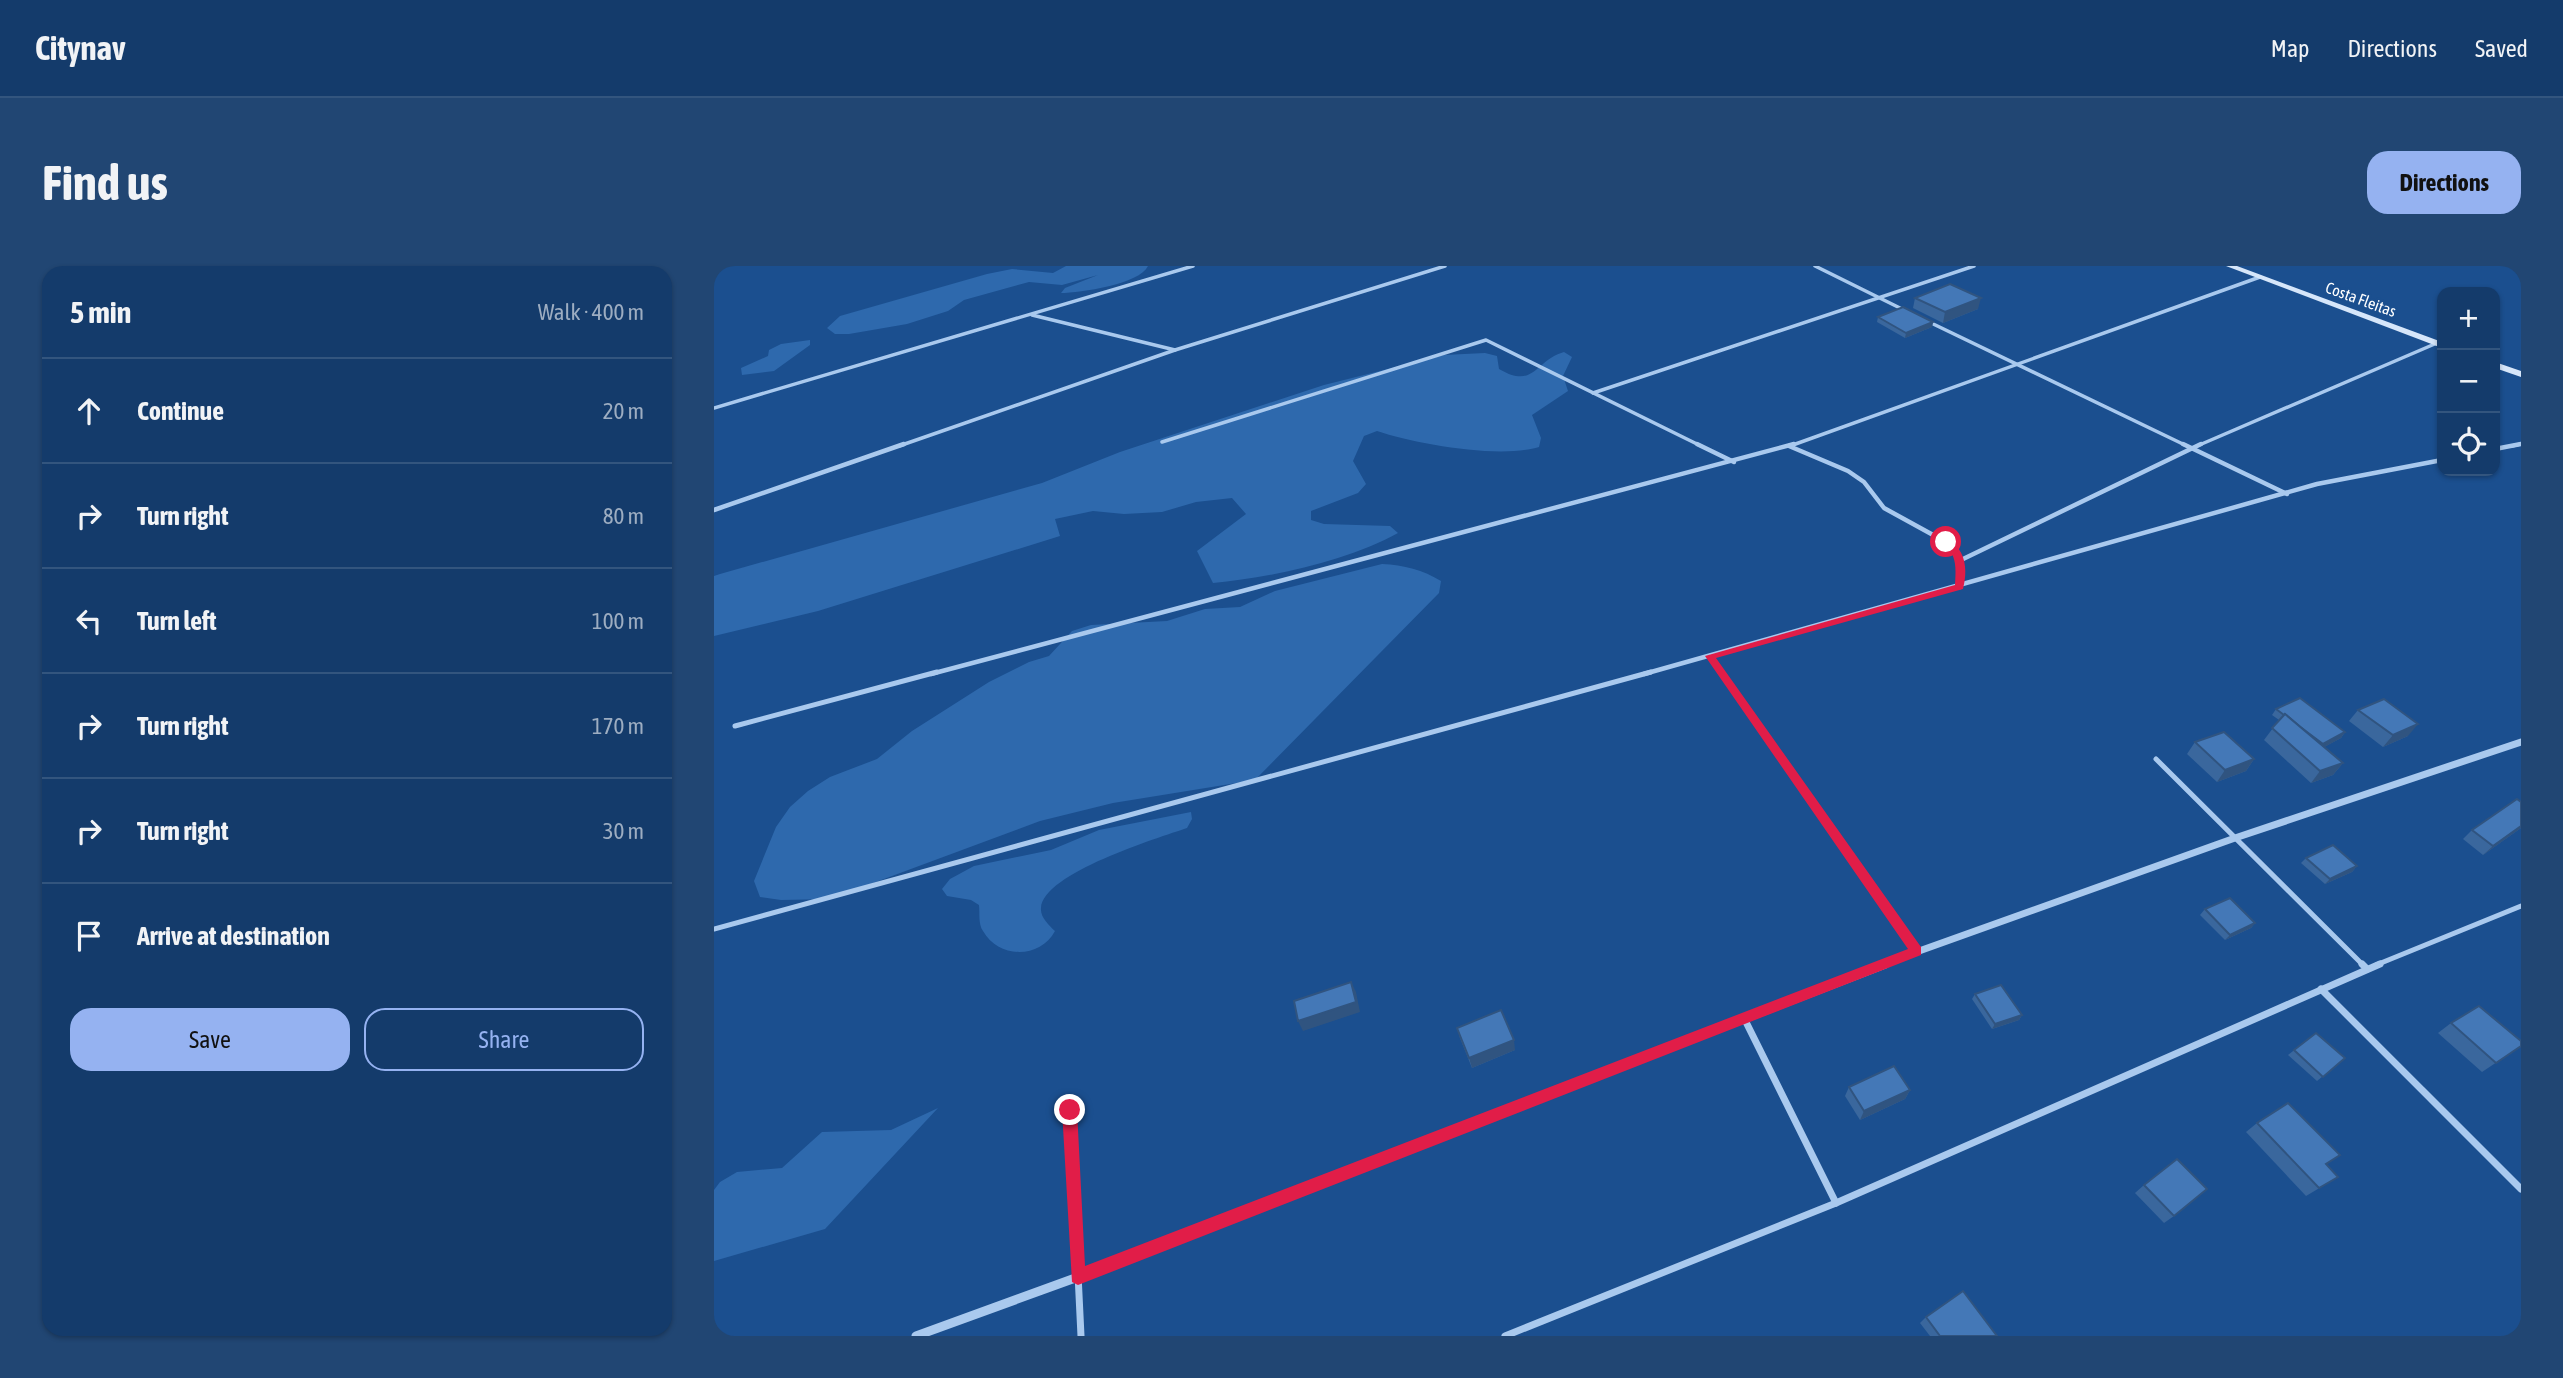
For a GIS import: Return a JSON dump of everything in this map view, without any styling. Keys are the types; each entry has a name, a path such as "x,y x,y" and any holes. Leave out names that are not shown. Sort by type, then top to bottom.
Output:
{"main road":[{"name":"Costa Fleitas","path":"2230,266 2437,343"},
{"path":"2500,367 2521,374"}],"street":[{"path":"916,1336 1078,1277 1917,951 2235,838 2521,742"}],"lane":[{"path":"714,408 1194,266"},
{"path":"714,510 1175,351 1445,266"},
{"path":"1815,266 1914,314"},
{"path":"1593,393 1974,266"},
{"path":"735,726 1789,446 2260,277"},
{"path":"1028,314 1175,351"},
{"path":"1926,320 2287,494"},
{"path":"1162,442 1486,340 1734,462"},
{"path":"1961,560 2193,449 2437,345"},
{"path":"2500,448 2521,444"},
{"path":"1789,446 1861,480 1876,502 1955,547 1961,560 1960,587"},
{"path":"714,929 1960,587 2317,484 2437,461"},
{"path":"1710,656 1917,951"},
{"path":"2156,759 2367,969"},
{"path":"1505,1336 1836,1203 2320,989 2521,906"},
{"path":"2320,989 2521,1189"},
{"path":"1745,1020 1836,1203"},
{"path":"1070,1110 1081,1336"}],"shaded area":[{"path":"1066,266 1148,266 1134,278 1095,289 1061,293 1065,288 1098,275 1062,285 1029,282 964,300 948,311 907,324 849,334 835,334 827,328 840,316 987,274 1012,269 1053,273"},
{"path":"810,340 810,345 774,371 742,375 741,368 768,356 769,350 781,344"},
{"path":"1564,352 1572,357 1563,376 1568,391 1532,415 1541,438 1539,447 1480,451 1413,441 1377,431 1364,436 1353,461 1366,484 1358,493 1311,511 1311,520 1324,524 1390,526 1398,533 1356,552 1308,567 1213,583 1197,551 1246,514 1232,498 1196,502 1162,512 1124,514 1093,511 1055,519 1060,536 818,611 714,636 714,576 1042,483 1120,452 1324,385 1444,355 1485,353 1497,356 1499,369 1511,375 1528,375"},
{"path":"1382,564 1413,569 1434,577 1441,581 1439,593 1255,780 1113,803 1040,821 830,899 781,900 760,897 754,881 776,827 790,807 808,791 830,777 877,759 912,731 989,682 1029,662 1049,656 1072,631 1091,625 1167,621 1205,609 1240,607 1275,591"},
{"path":"1191,812 1192,819 1187,828 1129,848 1080,870 1061,882 1047,895 1041,908 1043,918 1055,931 1040,947 1030,951 1009,951 999,947 981,928 979,905 971,900 947,896 942,889 950,879 974,866 1051,850 1099,830"},
{"path":"938,1108 825,1229 714,1261 714,1190 720,1182 737,1172 782,1168 822,1132 891,1130"}],"building":[{"path":"1950,284 1981,298 1945,312 1915,298"},
{"path":"1903,307 1933,322 1906,333 1878,317"},
{"path":"2300,698 2345,732 2323,744 2276,709"},
{"path":"2384,699 2418,724 2393,735 2358,710"},
{"path":"2285,714 2343,763 2320,771 2272,728"},
{"path":"2224,732 2254,759 2225,770 2195,742"},
{"path":"2517,799 2521,802 2521,826 2493,846 2472,830"},
{"path":"2333,845 2357,866 2330,879 2306,858"},
{"path":"2230,898 2255,923 2230,935 2205,909"},
{"path":"1351,982 1356,1002 1298,1021 1294,1001"},
{"path":"2001,985 2022,1015 1995,1024 1975,994"},
{"path":"2479,1006 2521,1041 2521,1046 2496,1063 2451,1023"},
{"path":"1501,1010 1514,1040 1469,1058 1457,1028"},
{"path":"2316,1033 2345,1058 2323,1077 2294,1050"},
{"path":"1894,1066 1910,1090 1864,1111 1849,1087"},
{"path":"2288,1103 2340,1155 2326,1164 2338,1177 2319,1188 2257,1123"},
{"path":"2177,1159 2207,1189 2174,1216 2144,1185"},
{"path":"1963,1291 1997,1336 1940,1336 1926,1317"}],"route":[{"path":"1070,1110 1078,1277 1917,951 1710,656 1960,587 1961,560 1955,547 1946,542"}]}
